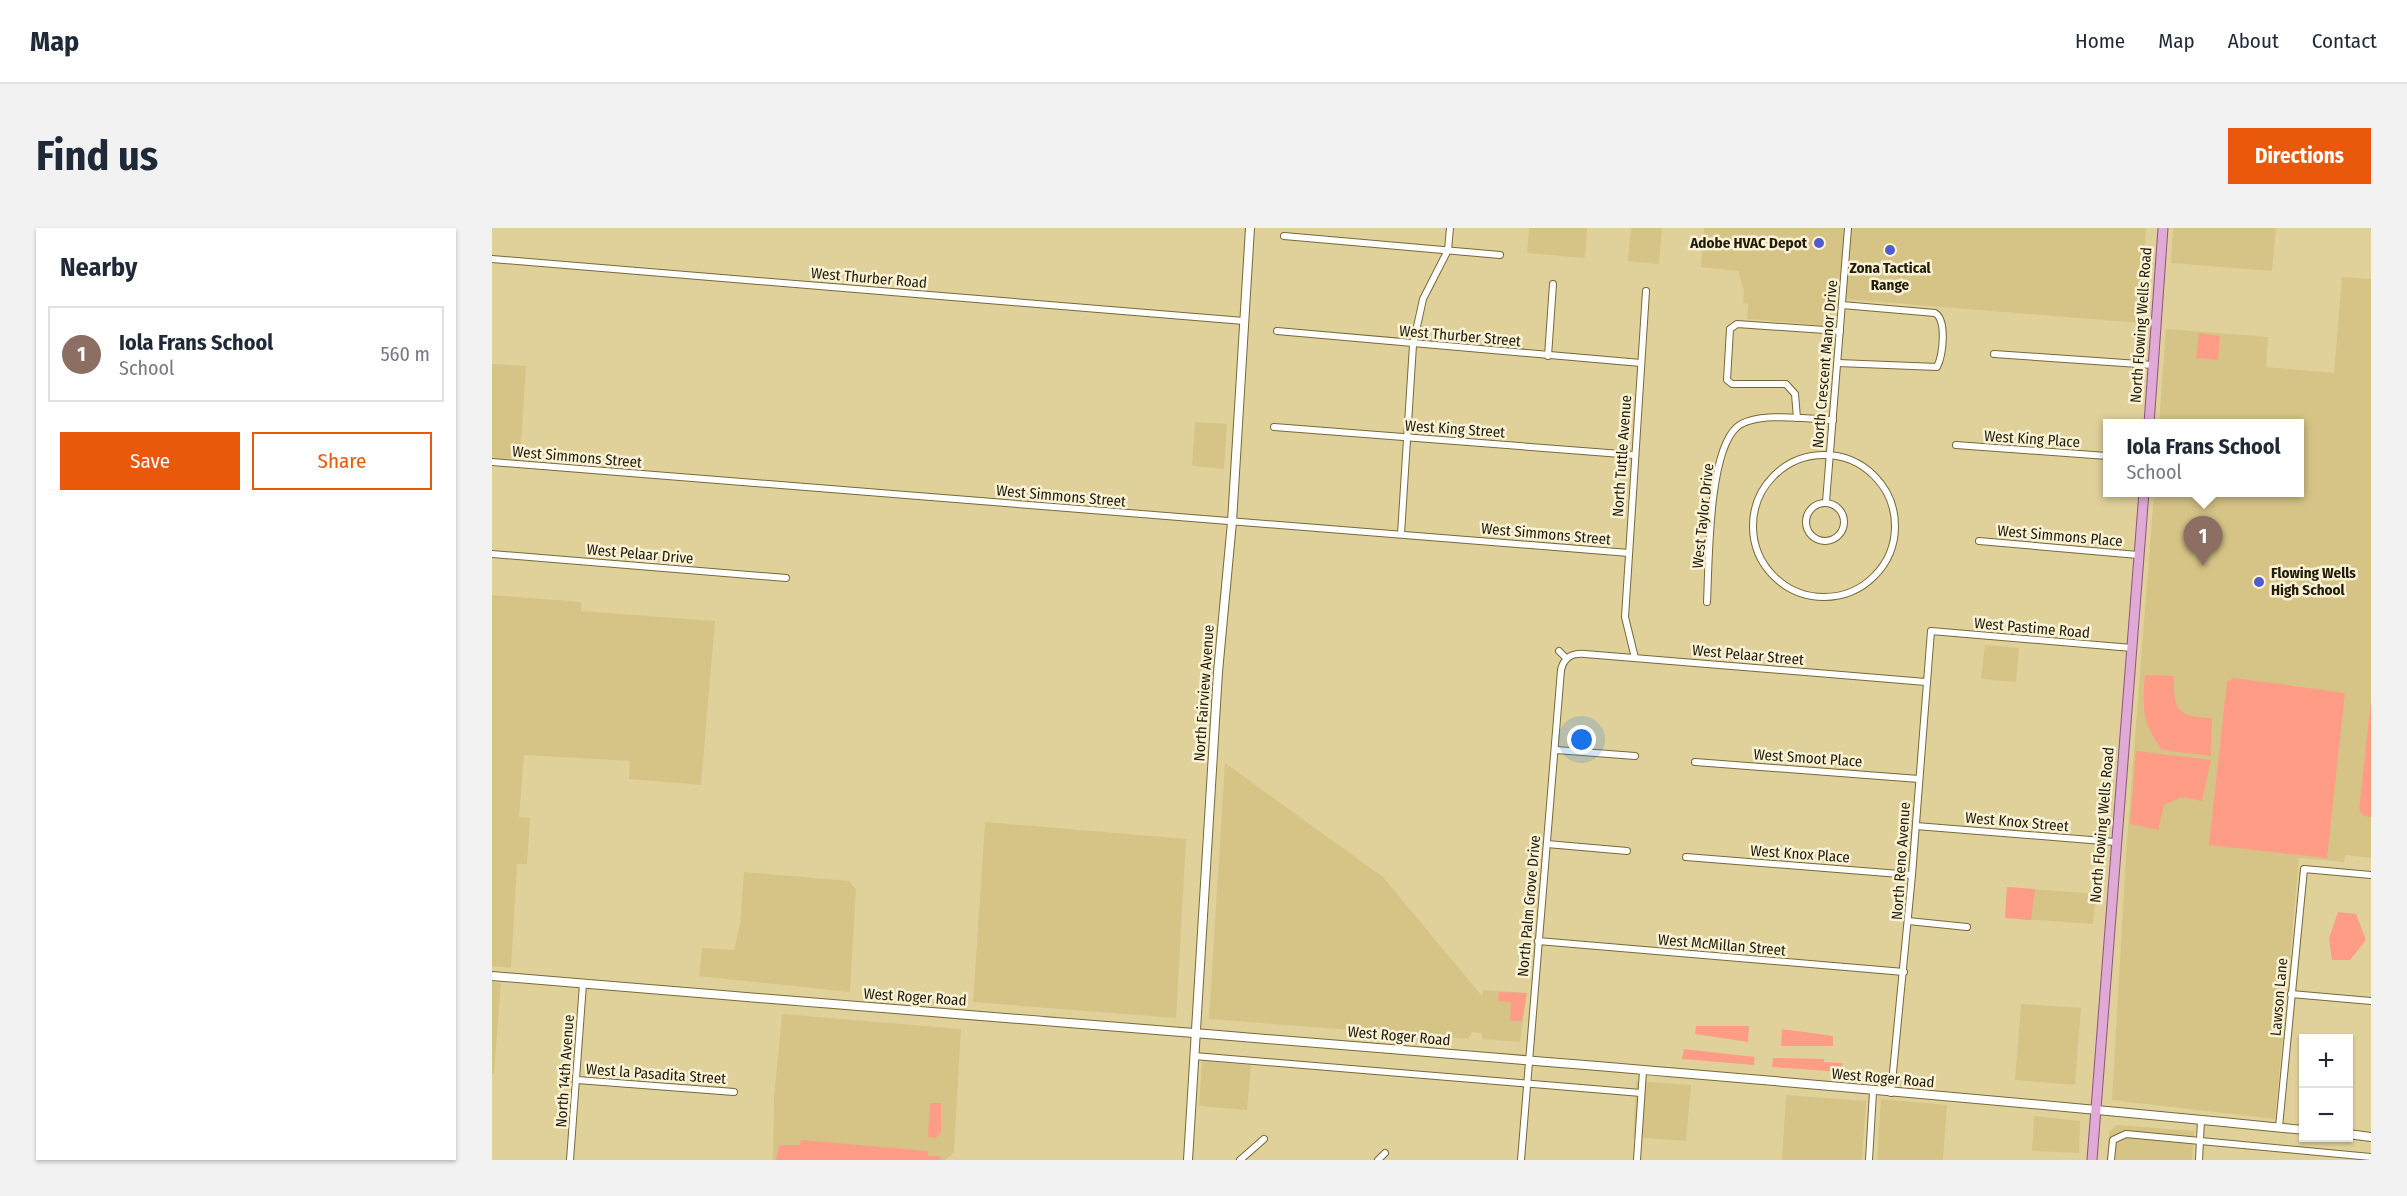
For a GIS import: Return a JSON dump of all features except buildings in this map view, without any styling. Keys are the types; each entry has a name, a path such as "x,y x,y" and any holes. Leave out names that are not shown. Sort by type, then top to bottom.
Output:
{"main road":[{"name":"North Flowing Wells Road","path":"2149,419 2163,228"},
{"name":"North Flowing Wells Road","path":"2092,1160 2144,497"}],"street":[{"name":"North Fairview Avenue","path":"1188,1160 1218,672 1233,522 1250,228"},
{"path":"1401,534 1413,345 1423,299 1448,250 1450,228"},
{"name":"North Crescent Manor Drive","path":"1826,502 1848,228"},
{"path":"1284,236 1500,255"},
{"name":"West Thurber Road","path":"492,259 1244,321"},
{"path":"1548,356 1552,284"},
{"name":"North Tuttle Avenue","path":"1635,658 1625,617 1646,291"},
{"path":"1838,363 1937,367 1941,340 1942,322 1935,313 1842,305"},
{"path":"1797,418 1795,394 1786,384 1732,384 1727,380 1730,329 1737,324 1840,331"},
{"name":"West Thurber Street","path":"1277,331 1413,345 1641,363"},
{"path":"1994,354 2153,365"},
{"name":"West Taylor Drive","path":"1707,602 1715,483 1722,448 1738,426 1760,418 1833,420"},
{"name":"West King Street","path":"1274,427 1634,455"},
{"name":"West King Place","path":"1956,446 2103,456"},
{"path":"1829,454 1863,466 1878,480 1889,498 1895,531 1891,551 1873,578 1848,593 1823,597 1802,594 1781,583 1766,568 1755,547 1752,528 1755,506 1761,488 1770,477 1786,463 1807,456 1829,454"},
{"name":"West Simmons Street","path":"492,462 1629,553"},
{"path":"1826,502 1841,510 1844,526 1834,539 1822,541 1812,536 1805,520 1815,505 1826,502"},
{"name":"West Simmons Place","path":"1979,541 2139,555"},
{"name":"West Pelaar Drive","path":"492,554 786,578"},
{"name":"West Pastime Road","path":"1931,632 2132,648"},
{"name":"North Reno Avenue","path":"1891,1093 1904,972 1931,632"},
{"path":"1559,651 1567,658"},
{"name":"West Pelaar Street","path":"1567,658 1578,654 1926,682"},
{"name":"North Palm Grove Drive","path":"1521,1160 1527,1061 1556,750 1561,670 1567,658"},
{"path":"1556,750 1635,756"},
{"name":"West Smoot Place","path":"1695,762 1919,779"},
{"name":"West Knox Street","path":"1916,826 2115,842"},
{"path":"1547,844 1627,851"},
{"name":"West Knox Place","path":"1686,857 1912,875"},
{"name":"Lawson Lane","path":"2279,1127 2304,869 2371,875"},
{"path":"1908,921 1967,927"},
{"name":"West McMillan Street","path":"1538,941 1904,972"},
{"name":"West Roger Road","path":"492,976 1196,1032 2299,1129"},
{"name":"North 14th Avenue","path":"570,1160 583,984"},
{"path":"2291,994 2371,1001"},
{"path":"1194,1056 1641,1093"},
{"path":"1637,1160 1643,1071"},
{"name":"West la Pasadita Street","path":"577,1080 734,1092"},
{"path":"1869,1160 1873,1092"},
{"path":"2199,1160 2201,1120"},
{"path":"2353,1135 2371,1137"},
{"path":"2111,1160 2112,1143 2119,1136 2200,1140 2371,1157"},
{"path":"1240,1160 1264,1139"},
{"path":"1378,1160 1385,1153"}],"shaded area":[{"path":"1529,228 1587,228 1585,258 1527,253"},
{"path":"1631,228 1662,228 1659,264 1628,261"},
{"path":"1704,228 2146,228 2140,323 1832,298 1830,326 1747,319 1748,304 1743,303 1744,291 1738,271 1701,267"},
{"path":"2173,228 2276,228 2272,271 2171,263"},
{"name":"Flowing Wells High School","path":"2342,277 2371,279 2371,858 2345,855 2344,862 2299,858 2275,1119 2112,1100 2127,840 2154,497 2304,497 2304,419 2159,419 2166,329 2268,337 2266,367 2334,373"},
{"path":"2199,333 2220,336 2218,360 2196,358"},
{"path":"492,364 526,366 520,459 492,458"},
{"path":"1195,422 1227,424 1224,469 1192,466"},
{"path":"492,595 581,602 581,611 715,621 701,785 629,779 630,761 524,755 519,817 530,818 527,864 517,864 511,968 492,966"},
{"path":"1985,645 2019,648 2016,682 1981,679"},
{"path":"2145,675 2174,676 2175,697 2180,709 2192,716 2212,718 2211,756 2162,750 2147,723 2144,706"},
{"path":"2233,678 2345,693 2327,858 2209,845 2227,682"},
{"path":"2371,699 2371,817 2364,816 2359,810"},
{"path":"2136,751 2211,760 2202,801 2182,797 2164,805 2158,830 2130,824"},
{"path":"1225,763 1383,877 1482,996 1483,990 1527,993 1520,1042 1482,1039 1482,1033 1472,1032 1468,1039 1209,1019"},
{"path":"985,822 1186,839 1176,1018 973,1002"},
{"path":"744,872 849,881 856,889 850,992 699,976 702,948 734,950 740,924"},
{"path":"2007,887 2096,894 2093,924 2005,918"},
{"path":"2007,887 2035,889 2031,920 2005,918"},
{"path":"2338,912 2356,914 2366,940 2350,960 2332,960 2329,938"},
{"path":"492,982 501,983 494,1074 492,1074"},
{"path":"1499,992 1527,993 1522,1021 1510,1021 1511,1002 1498,1001"},
{"path":"2021,1004 2081,1008 2075,1085 2015,1080"},
{"path":"782,1014 961,1029 954,1152 946,1160 773,1160 774,1097"},
{"path":"1696,1026 1749,1026 1748,1042 1695,1034"},
{"path":"1782,1029 1833,1036 1833,1046 1781,1046"},
{"path":"1684,1049 1755,1057 1754,1065 1682,1059"},
{"path":"1773,1058 1824,1059 1824,1062 1842,1063 1842,1072 1772,1067"},
{"path":"1202,1061 1251,1065 1247,1110 1199,1106"},
{"path":"1636,1081 1691,1085 1686,1141 1633,1137"},
{"path":"1786,1095 1866,1101 1862,1160 1782,1160"},
{"path":"1881,1099 1947,1105 1943,1160 1877,1160"},
{"path":"930,1103 941,1103 941,1132 936,1138 928,1137"},
{"path":"2034,1116 2080,1121 2079,1153 2032,1151"},
{"path":"2117,1125 2194,1131 2192,1160 2107,1160 2109,1132"},
{"path":"801,1140 928,1151 928,1156 940,1156 941,1160 776,1160 779,1145 800,1145"}],"place":[{"name":"Adobe HVAC Depot","path":"1819,243"},
{"name":"Zona Tactical Range","path":"1890,250"},
{"name":"Iola Frans School","path":"2203,566"},
{"name":"Flowing Wells High School","path":"2259,582"}]}
